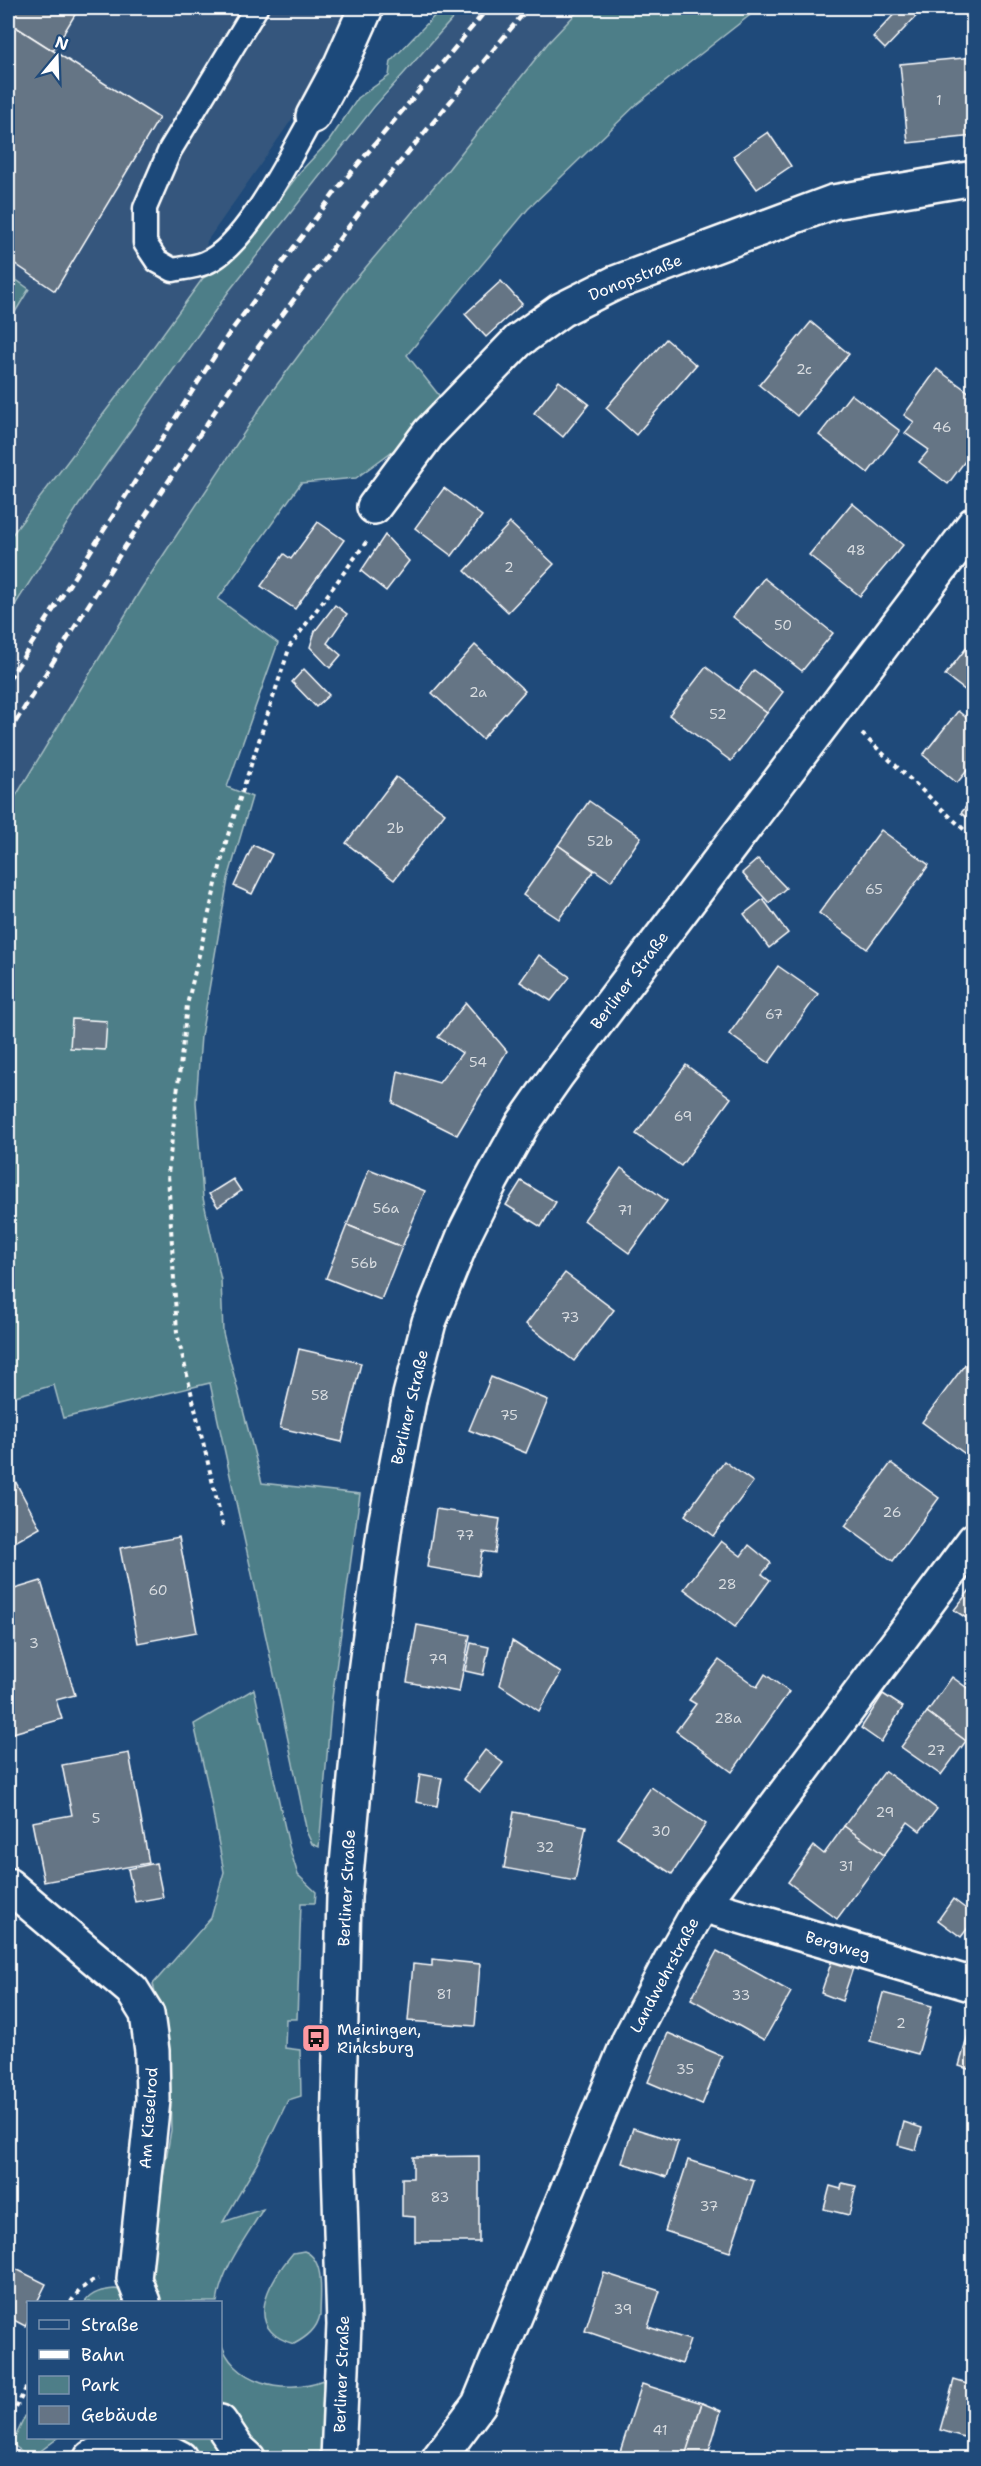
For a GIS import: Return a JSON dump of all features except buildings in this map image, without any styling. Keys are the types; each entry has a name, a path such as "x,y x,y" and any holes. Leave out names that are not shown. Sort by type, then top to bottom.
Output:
{"street":[{"path":"313,116 366,8"},
{"name":"Donopstraße","path":"374,507 429,433 518,341 561,310 615,283 833,202 974,178"},
{"name":"Berliner Straße","path":"338,2458 344,2325 338,2135 344,1897 365,1672 385,1525 410,1395 429,1322 465,1233 522,1125 557,1075 974,524"},
{"name":"Landwehrstraße","path":"439,2458 479,2404 629,2040 702,1905 974,1540"},
{"name":"Am Kieselrod","path":"8,1885 132,1990 147,2014 152,2051 153,2100 134,2279 143,2301"},
{"name":"Bergweg","path":"702,1905 974,1985"},
{"path":"222,2425 238,2449 248,2458"},
{"path":"92,2458 106,2448 134,2444 156,2446 180,2458"}],"lane":[{"path":"256,8 170,150 144,208 145,243 157,261 173,270 206,263 233,243 275,181 313,116"}],"path":[{"path":"223,1526 177,1333 168,1174 187,1005 227,837 290,646 374,532 374,507"},
{"path":"836,709 974,839"},
{"path":"8,2424 27,2386"}],"shaded area":[{"path":"8,8 349,8 306,99 207,241 203,278 8,540 8,324 29,289 8,274"},
{"path":"461,8 581,8 548,43 447,171 350,286 267,398 141,589 8,809 8,616 89,489 229,291 362,124"}],"green space":[{"path":"442,8 462,8 374,107 229,291 89,489 8,616 8,540 203,278 228,263 259,227 300,172 329,141 358,98 389,76 391,61"},
{"path":"581,8 759,8 637,104 528,209 407,355 442,399 406,441 356,478 301,483 218,599 278,643 227,787 252,797 228,879 201,1036 196,1102 203,1198 221,1280 223,1333 262,1483 360,1494 332,1698 319,1847 312,1844 307,1833 210,1383 63,1418 54,1385 8,1398 8,809 141,589 267,398 350,286 447,171 548,43"},
{"path":"8,274 29,289 8,324"},
{"path":"254,1689 289,1846 298,1875 316,1892 315,1903 301,1903 297,2019 286,2019 285,2048 300,2050 301,2096 288,2100 259,2160 223,2222 263,2209 229,2266 217,2301 159,2301 151,2279 151,2249 171,2130 169,2046 153,1984 211,1918 224,1872 194,1724"},
{"path":"304,2251 311,2255 319,2270 320,2315 311,2332 294,2344 278,2337 268,2327 264,2316 265,2303 269,2290 284,2264 293,2253"},
{"path":"124,2291 131,2301 86,2301 98,2292"},
{"path":"222,2344 235,2366 247,2376 261,2382 292,2386 323,2380 328,2448 326,2458 259,2458 245,2442 222,2405"},
{"path":"27,2412 27,2439 57,2439 31,2458 12,2444"},
{"path":"171,2439 221,2439 235,2458 202,2458"}],"railway":[{"path":"8,681 228,335 339,187 488,8"},
{"path":"8,734 124,548 253,354 367,202 528,8"}],"place":[{"name":"Meiningen, Rinksburg","path":"316,2038"}]}
